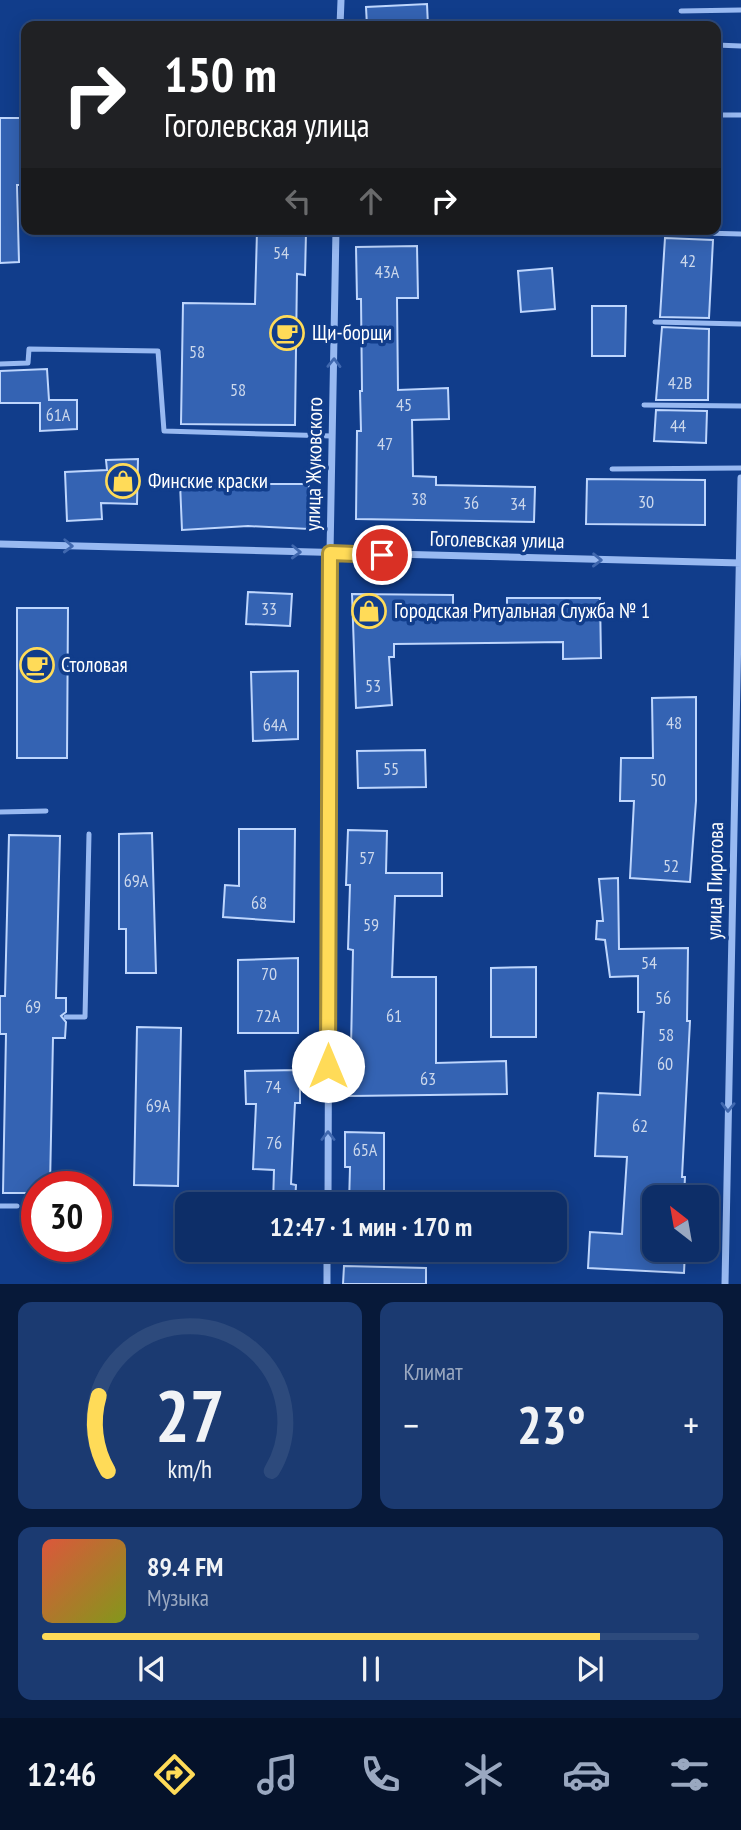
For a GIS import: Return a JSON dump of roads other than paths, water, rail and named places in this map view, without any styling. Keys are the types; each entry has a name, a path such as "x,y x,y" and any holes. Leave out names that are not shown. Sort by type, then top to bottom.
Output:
{"street":[{"path":"340,21 341,0"},
{"name":"улица Жуковского","path":"328,1192 330,553 336,235"},
{"name":"улица Пирогова","path":"725,1284 741,478"},
{"name":"Гоголевская улица","path":"0,544 740,563"},
{"path":"327,1262 327,1284"}],"lane":[{"path":"681,11 741,10"},
{"path":"721,45 741,46"},
{"path":"721,115 741,115"},
{"path":"721,233 741,234"},
{"path":"655,322 741,324"},
{"path":"0,364 27,363 29,349 158,351 164,431 332,436"},
{"path":"644,405 741,406"},
{"path":"612,470 741,468"},
{"path":"0,812 46,811"},
{"path":"66,1017 85,1017 89,834"},
{"path":"0,1206 17,1206"}],"place":[{"name":"Щи-борщи","path":"287,333"},
{"name":"Финские краски","path":"123,481"},
{"name":"Городская Ритуальная Служба № 1","path":"369,611"},
{"name":"Столовая","path":"37,665"}]}
